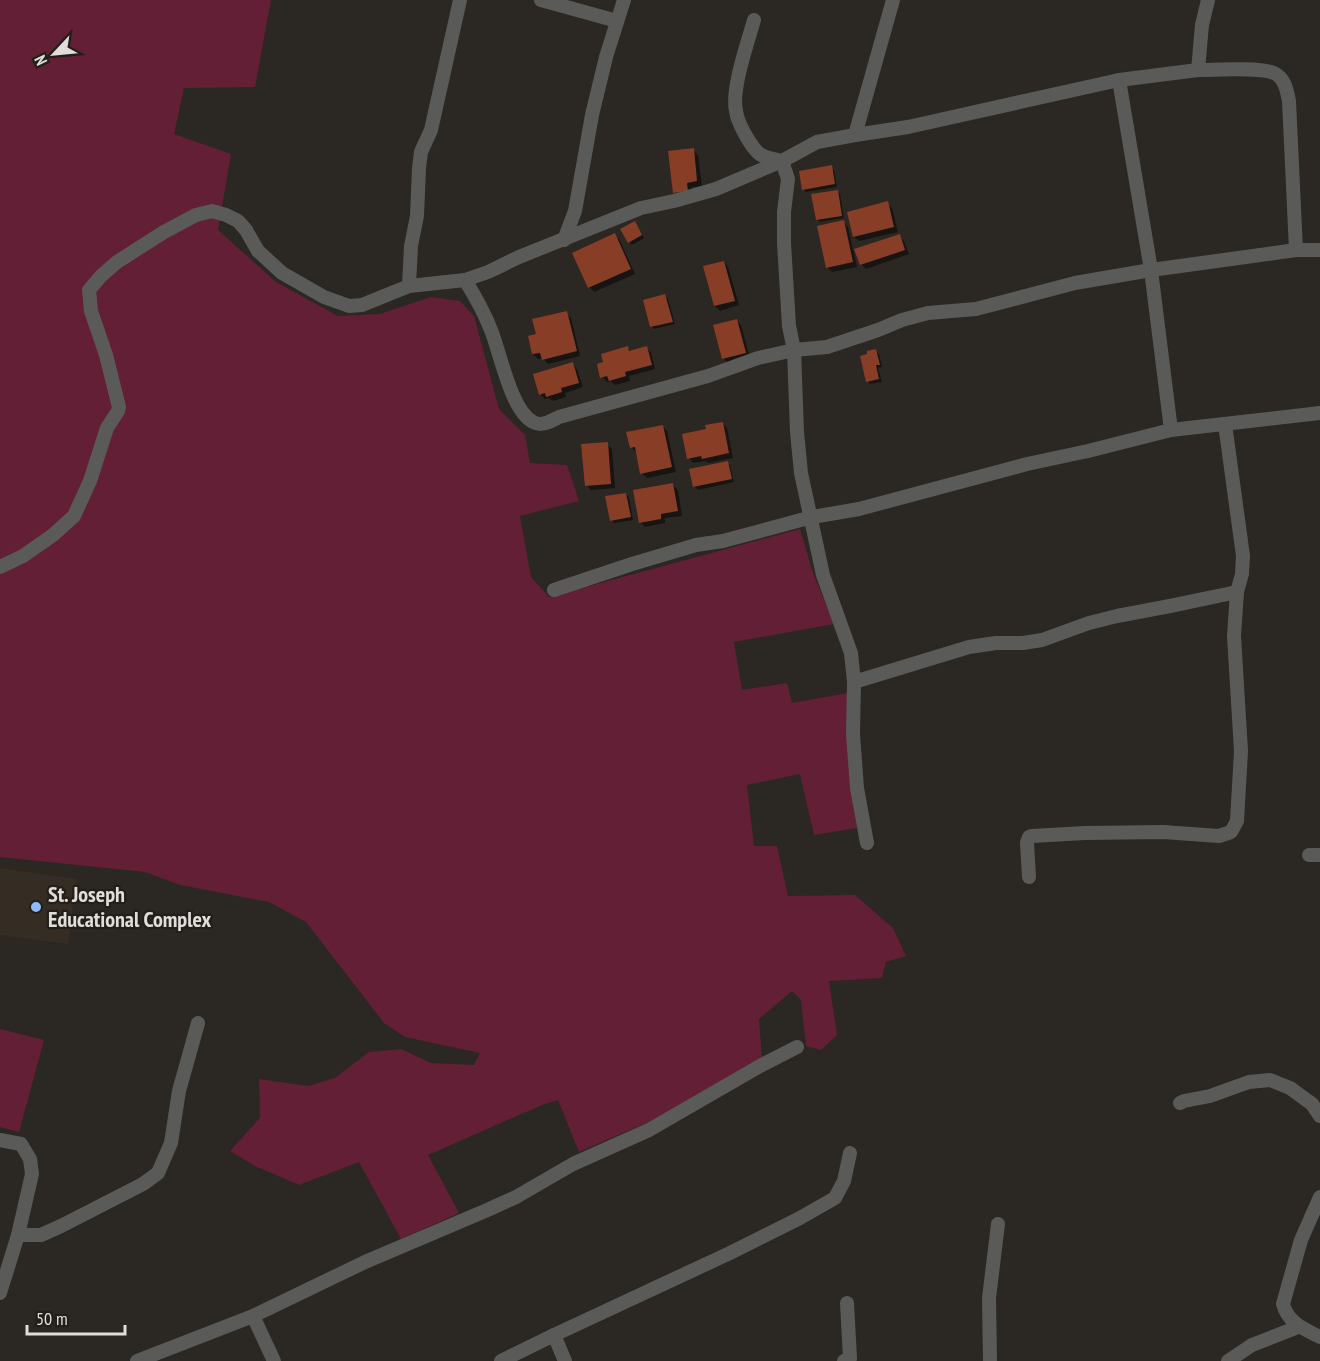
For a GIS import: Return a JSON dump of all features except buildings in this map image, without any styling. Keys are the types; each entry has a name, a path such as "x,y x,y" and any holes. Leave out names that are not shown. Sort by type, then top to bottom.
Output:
{"street":[{"path":"409,286 421,152 431,130 460,0"},
{"path":"541,0 617,21"},
{"path":"564,240 575,211 592,115 606,57 624,0"},
{"path":"855,135 893,0"},
{"path":"1198,70 1202,25 1208,0"},
{"path":"754,20 736,89 735,110 755,152 766,158 782,161"},
{"path":"0,567 23,556 53,535 74,516 90,482 107,428 118,411 119,407 106,356 91,311 90,290 117,262 164,232 196,215 212,211 238,221 258,251 282,273 324,297 349,306 362,305 409,286 465,280 488,272 519,257 641,208 716,189 782,161 817,142 908,127 1119,80 1198,70 1254,70 1275,73 1286,84 1290,101 1296,250"},
{"path":"1119,80 1151,270 1171,430"},
{"path":"782,161 788,180 784,212 784,243 789,326 794,350 801,473 823,575 851,652 854,682 853,734 856,788 867,843"},
{"path":"575,211 591,228"},
{"path":"465,280 492,331 510,386 522,412 531,422 540,424 708,376 758,358 794,350 827,347 928,313 976,309 1075,283 1151,270 1296,250 1320,250"},
{"path":"554,590 696,545 723,541 812,517 859,509 1027,464 1171,430 1320,413"},
{"path":"1029,877 1028,843 1029,837 1032,836 1163,832 1219,836 1231,831 1237,821 1241,751 1234,636 1237,592 1242,574 1243,556 1225,424"},
{"path":"854,682 969,647 1042,640 1089,623 1117,616 1237,592"},
{"path":"18,1235 40,1235 62,1226 143,1184 158,1173 171,1143 179,1091 198,1023"},
{"path":"137,1361 253,1316 366,1262 516,1197 573,1164 649,1130 797,1047"},
{"path":"1180,1103 1210,1096 1249,1082 1270,1080 1290,1088 1312,1104 1320,1116"},
{"path":"0,1140 21,1144 30,1159 32,1174 18,1235 0,1293"},
{"path":"501,1361 730,1253 835,1198 844,1181 850,1153"},
{"path":"1320,1197 1301,1240 1283,1304 1286,1313 1298,1327 1320,1337"},
{"path":"990,1361 989,1298 998,1224"},
{"path":"847,1303 848,1360"},
{"path":"253,1316 274,1361"},
{"path":"1228,1361 1252,1345 1298,1327"},
{"path":"554,1335 565,1361"}],"shaded area":[{"path":"0,0 271,0 255,87 184,88 174,134 231,154 218,230 276,282 338,316 380,314 431,297 460,301 474,316 499,409 525,435 530,463 567,465 579,501 520,516 531,577 549,597 800,529 813,573 834,624 734,642 742,690 787,683 792,703 848,693 850,780 857,828 814,835 800,774 747,785 754,846 777,846 788,896 855,895 893,928 906,956 886,962 882,978 829,981 837,1035 821,1050 806,1046 801,1000 792,991 759,1019 762,1059 669,1113 579,1152 558,1100 428,1155 459,1213 401,1239 359,1162 299,1185 255,1166 230,1151 260,1118 259,1079 308,1086 335,1078 369,1052 401,1049 431,1063 474,1065 480,1053 405,1037 384,1023 306,922 269,902 180,885 145,872 0,857"},
{"name":"St. Joseph Educational Complex","path":"0,868 76,879 68,944 0,935"},
{"path":"0,1029 44,1040 19,1132 0,1127"}],"place":[{"name":"St. Joseph Educational Complex","path":"36,907"}]}
